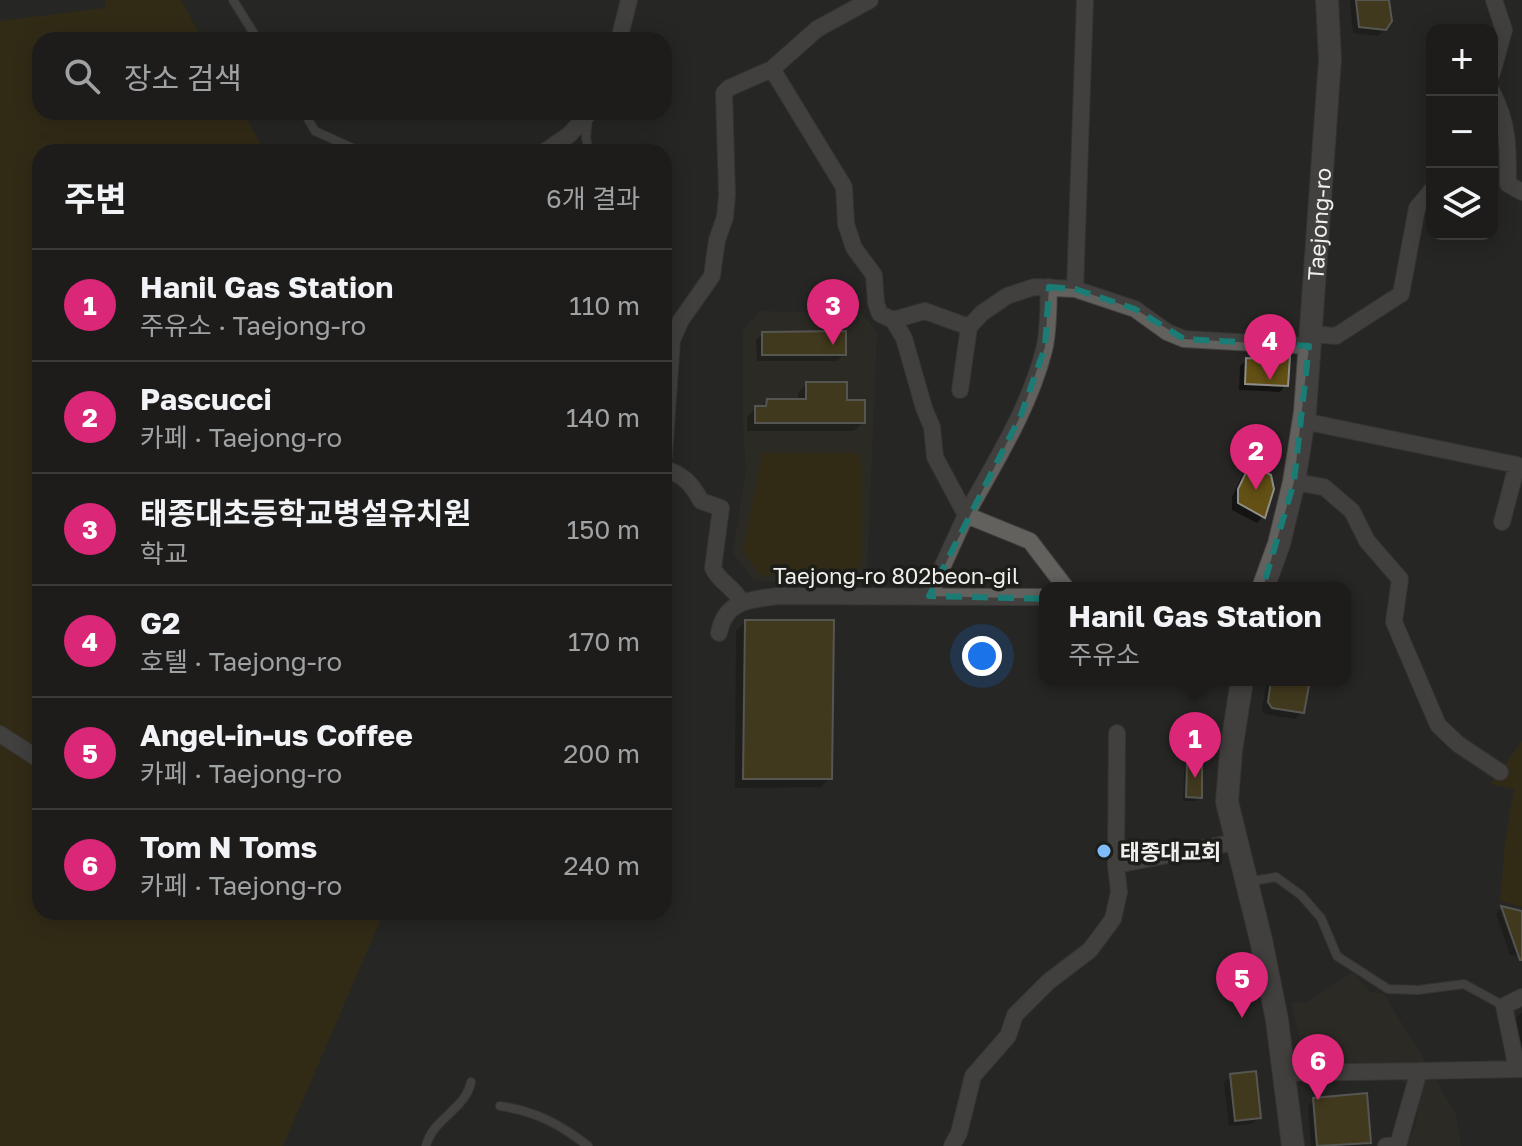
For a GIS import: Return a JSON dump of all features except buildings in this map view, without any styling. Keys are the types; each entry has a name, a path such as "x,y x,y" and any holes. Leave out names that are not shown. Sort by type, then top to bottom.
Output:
{"main road":[{"name":"Taejong-ro","path":"1265,582 1279,544 1294,482 1303,421 1330,59 1327,0"},
{"path":"1241,686 1227,802 1267,966 1293,1146"}],"street":[{"path":"621,32 629,0"},
{"path":"672,340 681,320 712,276 717,240 725,217 724,93 772,69 817,29 870,0"},
{"path":"1075,289 1085,0"},
{"path":"1494,0 1504,30 1498,52"},
{"path":"772,69 844,187 846,224 854,248 874,275 876,303 904,338 932,427 935,457 966,515 1030,541 1061,582"},
{"path":"1494,96 1508,132 1508,184 1522,192"},
{"path":"556,144 583,120"},
{"path":"960,390 969,327 982,313 1007,296 1034,287 1075,289 1135,309 1167,332 1184,339 1310,340 1336,336 1401,294 1417,208 1426,197"},
{"path":"929,596 966,515 1021,415 1045,347 1049,287"},
{"path":"886,317 925,311 969,327"},
{"path":"1303,421 1517,465 1502,522"},
{"path":"672,471 693,485 701,501 721,508 713,568 741,601 721,621 719,633"},
{"path":"1294,482 1324,487 1352,511 1367,541 1400,579 1394,622 1438,725 1458,744 1500,772"},
{"name":"Taejong-ro 802beon-gil","path":"741,601 778,596 1039,597"},
{"path":"952,1146 959,1133 973,1076 1008,1036 1015,1015 1048,982 1090,950 1113,919 1119,892 1116,865 1117,733"},
{"path":"0,734 32,755"},
{"path":"1116,865 1236,842"},
{"path":"1284,1073 1519,1069 1504,1006 1522,997"},
{"path":"1386,1146 1398,1145 1419,1071"}],"lane":[{"path":"233,0 253,32"},
{"path":"309,120 315,131 343,144"},
{"path":"587,144 589,120"},
{"path":"1246,883 1276,877 1301,895 1321,918 1337,956 1388,989 1418,990 1464,984 1504,1006"},
{"path":"426,1146 440,1121 469,1093 471,1082"},
{"path":"500,1106 527,1110 588,1146"}],"highlighted area":[{"path":"1049,287 1075,289 1135,309 1184,339 1309,346 1294,482 1258,604 929,596 1021,415 1045,347"}],"shaded area":[{"path":"106,0 181,0 199,32 32,32 32,120 247,120 260,144 32,144 32,920 381,920 283,1146 0,1146 0,21 105,8"},
{"path":"759,311 861,313 877,332 867,573 856,581 754,581 733,553 746,471 743,331"},
{"path":"762,453 858,453 862,468 862,564 853,577 760,575 743,551"},
{"path":"1522,741 1522,907 1500,901 1514,789 1491,784"},
{"path":"1353,972 1370,992 1384,994 1456,1114 1461,1146 1406,1146 1415,1127 1419,1104 1409,1086 1391,1073 1306,1068 1291,1003 1307,1002"}],"place":[{"name":"태종대초등학교병설유치원","path":"833,345"},
{"name":"G2","path":"1270,380"},
{"name":"Pascucci","path":"1256,490"},
{"name":"Hanil Gas Station","path":"1195,778"},
{"name":"태종대교회","path":"1104,851"},
{"name":"Angel-in-us Coffee","path":"1242,1018"},
{"name":"Tom N Toms","path":"1318,1100"}]}
